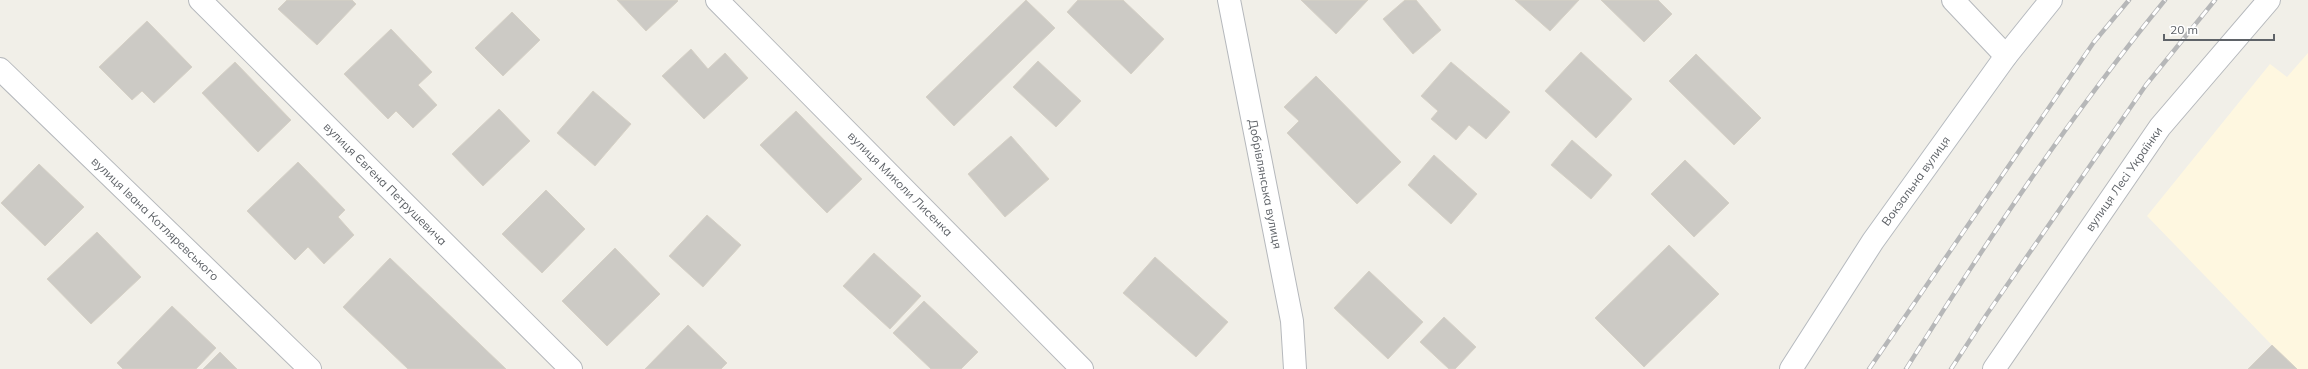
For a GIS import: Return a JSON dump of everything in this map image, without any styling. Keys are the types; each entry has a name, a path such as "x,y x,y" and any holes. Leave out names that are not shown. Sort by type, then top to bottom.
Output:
{"street":[{"name":"вулиця Євгена Петрушевича","path":"200,0 571,369"},
{"name":"вулиця Миколи Лисенка","path":"717,0 1082,369"},
{"name":"Добрівлянська вулиця","path":"1229,0 1292,321 1294,369"},
{"path":"1953,0 2006,56"},
{"name":"Вокзальна вулиця","path":"1791,369 1873,241 2006,56 2051,0"},
{"name":"вулиця Лесі Українки","path":"1994,369 2160,127 2269,0"},
{"name":"вулиця Івана Котляревського","path":"0,68 310,369"}],"shaded area":[{"path":"2308,53 2308,369 2295,369 2147,216 2270,64 2287,77"}],"building":[{"path":"287,0 352,0 356,4 317,45 278,9"},
{"path":"617,0 677,0 678,1 646,31"},
{"path":"1026,0 1055,28 954,126 926,97"},
{"path":"1078,0 1123,0 1164,39 1131,74 1067,12"},
{"path":"1301,0 1368,0 1336,34"},
{"path":"1405,0 1416,0 1441,30 1413,54 1383,19"},
{"path":"1515,0 1579,0 1550,31"},
{"path":"1601,0 1658,0 1672,14 1644,42"},
{"path":"512,12 540,40 503,76 475,48"},
{"path":"147,21 192,67 154,103 142,91 132,100 99,67"},
{"path":"391,29 432,72 418,85 437,105 413,128 396,111 388,119 344,74"},
{"path":"691,49 708,69 725,53 748,78 704,119 662,76"},
{"path":"1581,52 1632,99 1596,138 1545,91"},
{"path":"1696,54 1761,118 1734,145 1669,81"},
{"path":"1038,61 1081,101 1056,127 1013,87"},
{"path":"235,62 291,120 258,152 202,93"},
{"path":"1451,62 1510,112 1486,139 1469,125 1456,140 1431,119 1438,111 1421,96"},
{"path":"1316,76 1401,162 1357,204 1287,133 1299,121 1284,107"},
{"path":"593,91 631,124 595,166 557,133"},
{"path":"499,109 530,141 483,186 452,154"},
{"path":"796,111 862,179 827,213 760,145"},
{"path":"1011,136 1049,179 1005,217 968,174"},
{"path":"1572,140 1612,175 1591,199 1551,165"},
{"path":"1434,155 1477,194 1451,224 1408,185"},
{"path":"1685,160 1729,203 1694,237 1651,194"},
{"path":"298,162 345,210 338,217 354,235 324,264 308,247 295,260 247,211"},
{"path":"39,164 84,207 45,246 1,203"},
{"path":"546,190 585,229 542,273 502,234"},
{"path":"707,215 741,245 703,287 669,256"},
{"path":"97,232 141,277 91,324 47,279"},
{"path":"1669,245 1719,294 1644,367 1595,318"},
{"path":"615,248 660,294 607,346 562,301"},
{"path":"874,253 921,296 890,329 843,286"},
{"path":"1155,257 1228,322 1196,357 1123,293"},
{"path":"390,258 506,369 408,369 343,307"},
{"path":"1369,271 1423,322 1388,359 1334,308"},
{"path":"924,301 978,352 961,369 931,369 893,333"},
{"path":"172,306 216,348 196,369 123,369 117,363"},
{"path":"1444,317 1476,347 1455,369 1449,369 1420,342"},
{"path":"688,325 727,363 721,369 645,369"},
{"path":"2272,345 2297,369 2248,369"},
{"path":"220,352 237,369 203,369"}],"railway":[{"path":"1869,369 2094,42 2129,0"},
{"path":"1906,369 1998,227 2062,134 2165,0"},
{"path":"1951,369 1987,314 2146,85 2215,0"}]}
